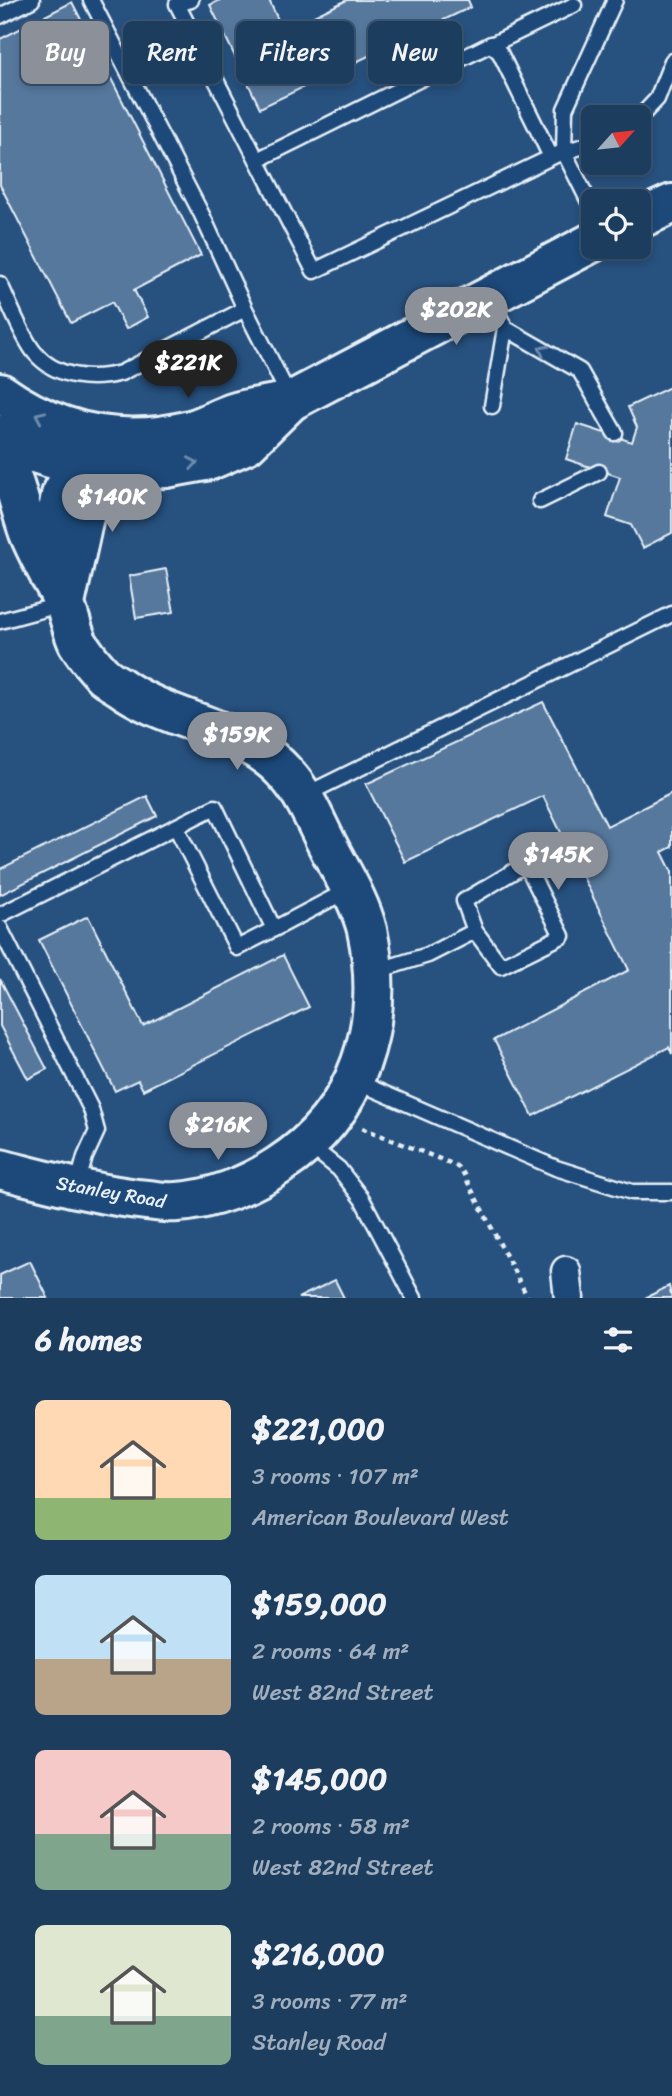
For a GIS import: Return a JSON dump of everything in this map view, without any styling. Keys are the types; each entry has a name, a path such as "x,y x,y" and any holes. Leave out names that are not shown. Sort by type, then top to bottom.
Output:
{"street":[{"path":"651,214 672,204"},
{"path":"0,393 80,450 122,470 166,468 210,460 247,444 292,401 497,312 581,251"},
{"path":"0,435 32,452 80,450"},
{"name":"Stanley Road","path":"0,449 10,467 29,533 78,642 101,674 131,695 159,709 243,740 266,755 287,774 303,796 350,889 366,928 373,991 367,1051 355,1081 339,1107 307,1143 296,1154 261,1177 220,1194 176,1203 77,1188 0,1169"},
{"path":"57,591 88,498 80,450"}],"lane":[{"path":"0,16 32,0"},
{"path":"91,0 202,215 245,309 292,401"},
{"path":"191,0 177,5 314,271 558,154 581,147"},
{"path":"558,154 565,109 615,0"},
{"path":"257,160 574,5"},
{"path":"491,45 500,53 581,191"},
{"path":"651,105 669,77 672,61"},
{"path":"0,285 34,353 55,369 78,377 102,378 121,373 245,309"},
{"path":"497,312 580,371 615,433"},
{"path":"492,406 497,312"},
{"path":"540,501 599,472"},
{"path":"0,621 57,591"},
{"path":"303,796 672,614"},
{"path":"0,915 215,807 274,929"},
{"path":"176,827 236,947 350,889"},
{"path":"526,864 562,936 502,966 475,931 464,901 526,864"},
{"path":"0,928 91,1109 97,1131 85,1157 77,1188"},
{"path":"373,991 428,955 475,931"},
{"path":"355,1081 556,1168 632,1192 672,1192"},
{"path":"307,1143 339,1169 362,1199 414,1298"}],"path":[{"path":"362,1128 455,1165 463,1171 528,1298"}],"building":[{"path":"220,0 269,0 278,21 236,21 236,59 222,30 222,21 218,21 210,5"},
{"path":"347,0 468,0 471,7 442,21 368,21 368,56 354,63 354,21 304,21"},
{"path":"72,2 82,21 35,21"},
{"path":"21,28 21,84 109,84 109,75 201,255 134,290 148,317 126,329 112,302 71,323 0,185 0,39"},
{"path":"248,84 310,84 260,108"},
{"path":"672,386 672,533 643,548 631,525 607,517 620,477 566,459 577,424 632,442 637,427 628,407"},
{"path":"166,569 174,612 136,618 129,576"},
{"path":"543,702 607,826 672,793 672,847 662,852 672,872 672,1054 669,1047 533,1116 494,1040 629,970 543,796 405,862 366,784"},
{"path":"147,796 157,816 0,895 0,869"},
{"path":"88,916 143,1026 283,955 309,1007 143,1090 138,1080 115,1091 39,940"},
{"path":"0,979 47,1069 28,1079 0,1026"},
{"path":"30,1261 48,1298 0,1298 0,1275"},
{"path":"335,1280 344,1298 298,1298"},
{"path":"669,1286 672,1298 645,1298"}]}
